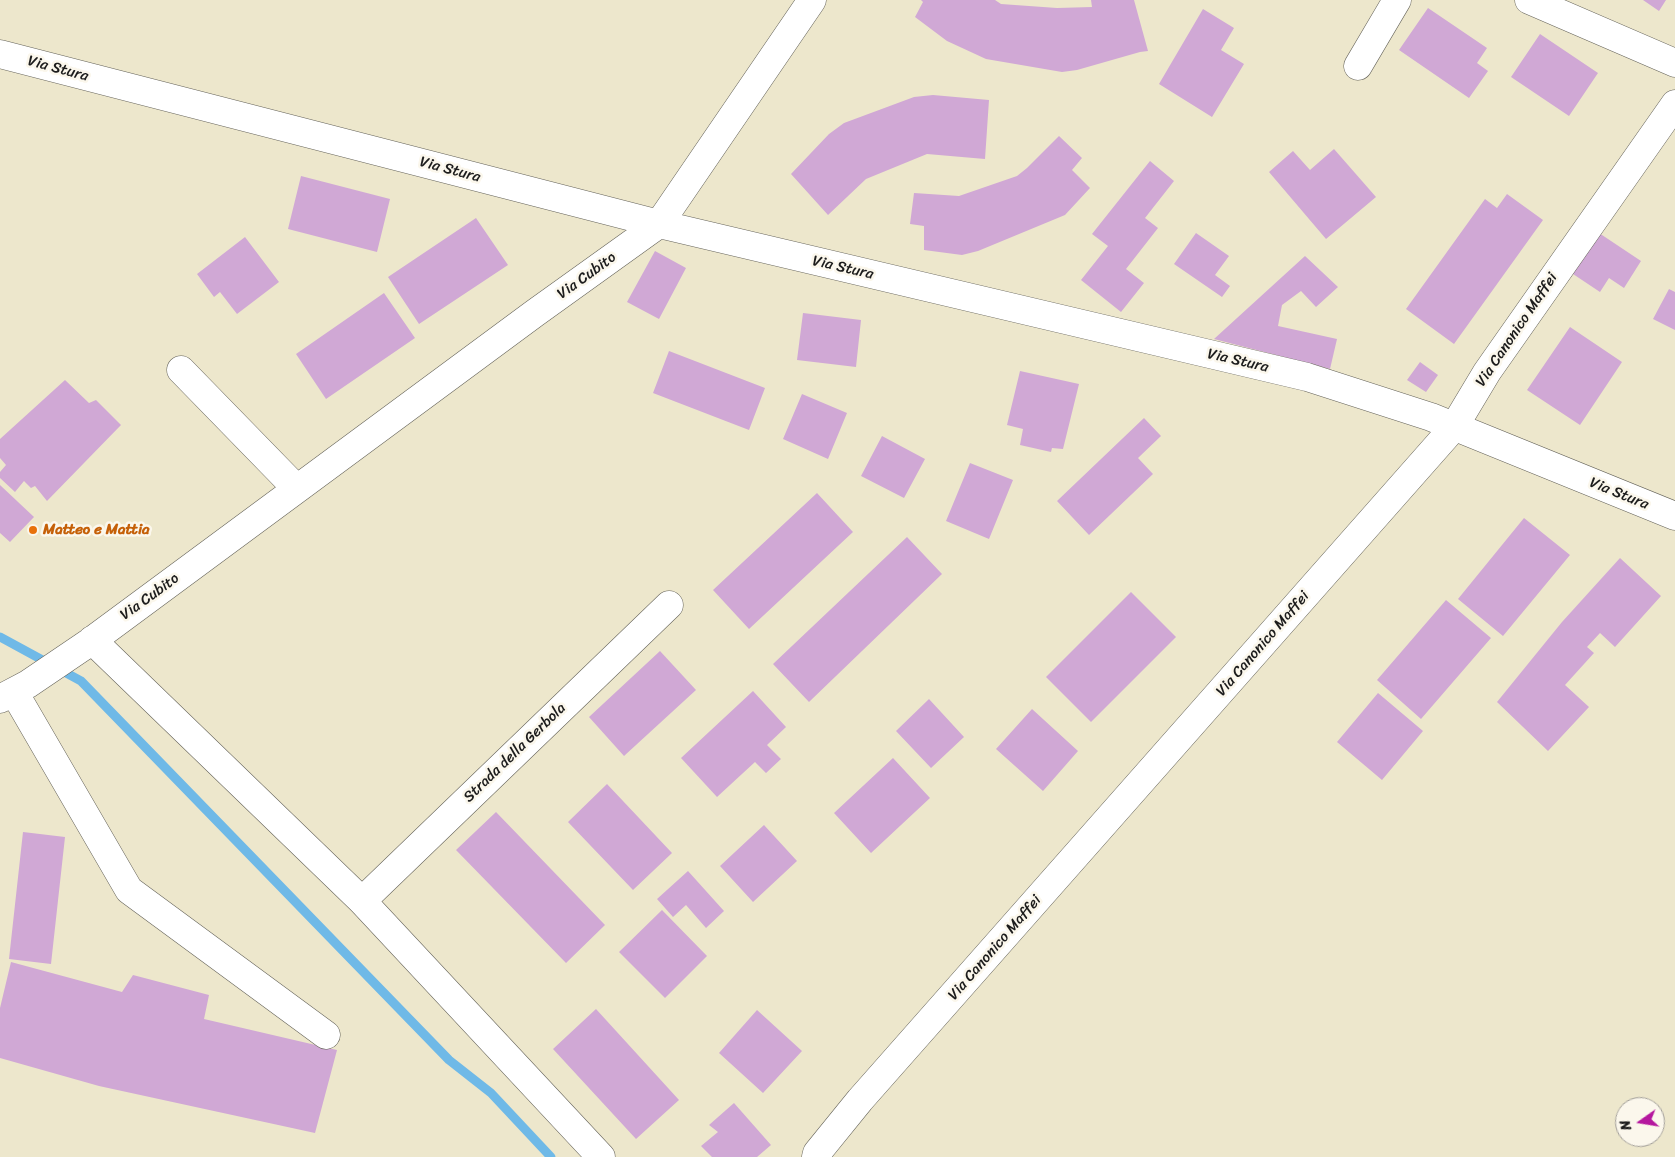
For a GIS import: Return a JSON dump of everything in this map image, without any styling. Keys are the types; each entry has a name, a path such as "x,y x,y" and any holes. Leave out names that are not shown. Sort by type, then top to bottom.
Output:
{"street":[{"name":"Via Cubito","path":"14,692 91,641 659,224 812,0"},
{"path":"1358,66 1397,0"},
{"path":"1529,0 1675,63"},
{"name":"Via Stura","path":"0,54 659,224 1307,377 1431,417 1675,516"},
{"name":"Via Canonico Maffei","path":"816,1157 860,1100 1454,427 1487,372 1675,104"},
{"path":"181,370 297,489"},
{"name":"Strada della Gerbola","path":"362,901 668,605"},
{"path":"91,641 362,901 601,1157"},
{"path":"14,692 129,890 326,1035"}],"building":[{"path":"921,0 995,0 1001,4 1057,8 1092,7 1091,0 1134,0 1148,51 1077,70 1062,72 986,59 947,41 915,17 923,2"},
{"path":"1643,0 1666,0 1659,11"},
{"path":"1428,8 1487,48 1477,63 1488,71 1469,98 1399,50"},
{"path":"1203,9 1234,28 1221,50 1244,64 1212,117 1159,84"},
{"path":"1540,34 1598,73 1569,116 1511,77"},
{"path":"933,95 989,100 985,159 927,154 866,179 828,215 791,174 829,134 844,123 914,97"},
{"path":"1059,136 1082,158 1072,170 1090,188 1065,215 978,251 962,255 924,250 924,226 910,224 914,193 959,196 1017,176"},
{"path":"1334,149 1376,197 1326,239 1269,172 1293,151 1310,170"},
{"path":"1150,161 1174,181 1145,218 1158,228 1126,269 1144,283 1121,312 1081,280 1108,246 1092,234"},
{"path":"301,176 390,199 377,252 288,229"},
{"path":"1507,194 1543,220 1454,344 1406,309 1485,199 1497,208"},
{"path":"476,218 508,265 419,324 388,277"},
{"path":"1596,231 1641,261 1624,288 1609,278 1600,292 1570,272"},
{"path":"1196,233 1229,256 1215,275 1230,286 1222,297 1174,264"},
{"path":"245,237 279,282 237,314 220,292 214,297 197,274"},
{"path":"655,251 686,268 659,319 627,302"},
{"path":"1305,256 1338,287 1316,307 1301,291 1282,305 1278,326 1337,339 1330,369 1214,339"},
{"path":"1669,289 1675,292 1675,330 1653,319"},
{"path":"384,293 415,338 326,399 296,354"},
{"path":"803,313 861,320 856,367 797,360"},
{"path":"1570,327 1622,362 1580,425 1527,390"},
{"path":"669,351 765,388 749,430 653,393"},
{"path":"1420,362 1438,375 1426,392 1407,380"},
{"path":"1020,371 1079,384 1063,449 1052,448 1051,452 1020,445 1023,429 1007,425"},
{"path":"65,380 89,403 96,400 121,425 47,501 35,486 31,488 24,481 15,492 0,478 0,472 6,465 0,458 0,439"},
{"path":"802,394 847,413 828,459 783,439"},
{"path":"1144,418 1161,436 1138,458 1153,474 1089,535 1057,501"},
{"path":"882,436 925,459 904,498 861,476"},
{"path":"970,463 1013,480 989,539 946,521"},
{"path":"0,485 34,517 10,542 0,533"},
{"path":"817,493 853,532 749,629 713,590"},
{"path":"1524,518 1570,555 1503,636 1458,599"},
{"path":"907,537 942,574 809,702 773,664"},
{"path":"1620,558 1661,596 1615,647 1600,633 1587,647 1594,653 1565,685 1589,707 1548,751 1497,702 1562,622"},
{"path":"1131,592 1176,637 1091,722 1046,677"},
{"path":"1446,600 1491,638 1421,719 1377,680"},
{"path":"660,651 696,690 624,756 589,717"},
{"path":"753,691 786,727 767,745 781,759 766,773 755,762 717,797 681,758"},
{"path":"1378,693 1423,731 1382,780 1337,742"},
{"path":"929,699 964,737 931,768 896,731"},
{"path":"1032,709 1078,751 1043,791 996,749"},
{"path":"893,758 930,798 871,853 834,813"},
{"path":"607,784 672,853 633,890 568,822"},
{"path":"496,812 605,925 566,963 456,850"},
{"path":"764,825 797,861 753,902 720,866"},
{"path":"23,832 65,837 51,964 9,959"},
{"path":"688,871 724,911 706,928 686,905 673,917 657,899"},
{"path":"662,910 707,956 665,998 619,952"},
{"path":"11,962 122,992 133,975 209,995 204,1019 337,1050 315,1133 99,1086 0,1058 0,1008"},
{"path":"596,1009 679,1100 636,1139 553,1049"},
{"path":"757,1010 802,1051 763,1093 719,1053"},
{"path":"734,1103 771,1145 757,1157 712,1157 701,1146 718,1132 709,1125"}],"waterway":[{"path":"0,637 81,681 449,1060 491,1093 551,1157"}],"place":[{"name":"Matteo e Mattia","path":"33,530"}]}
